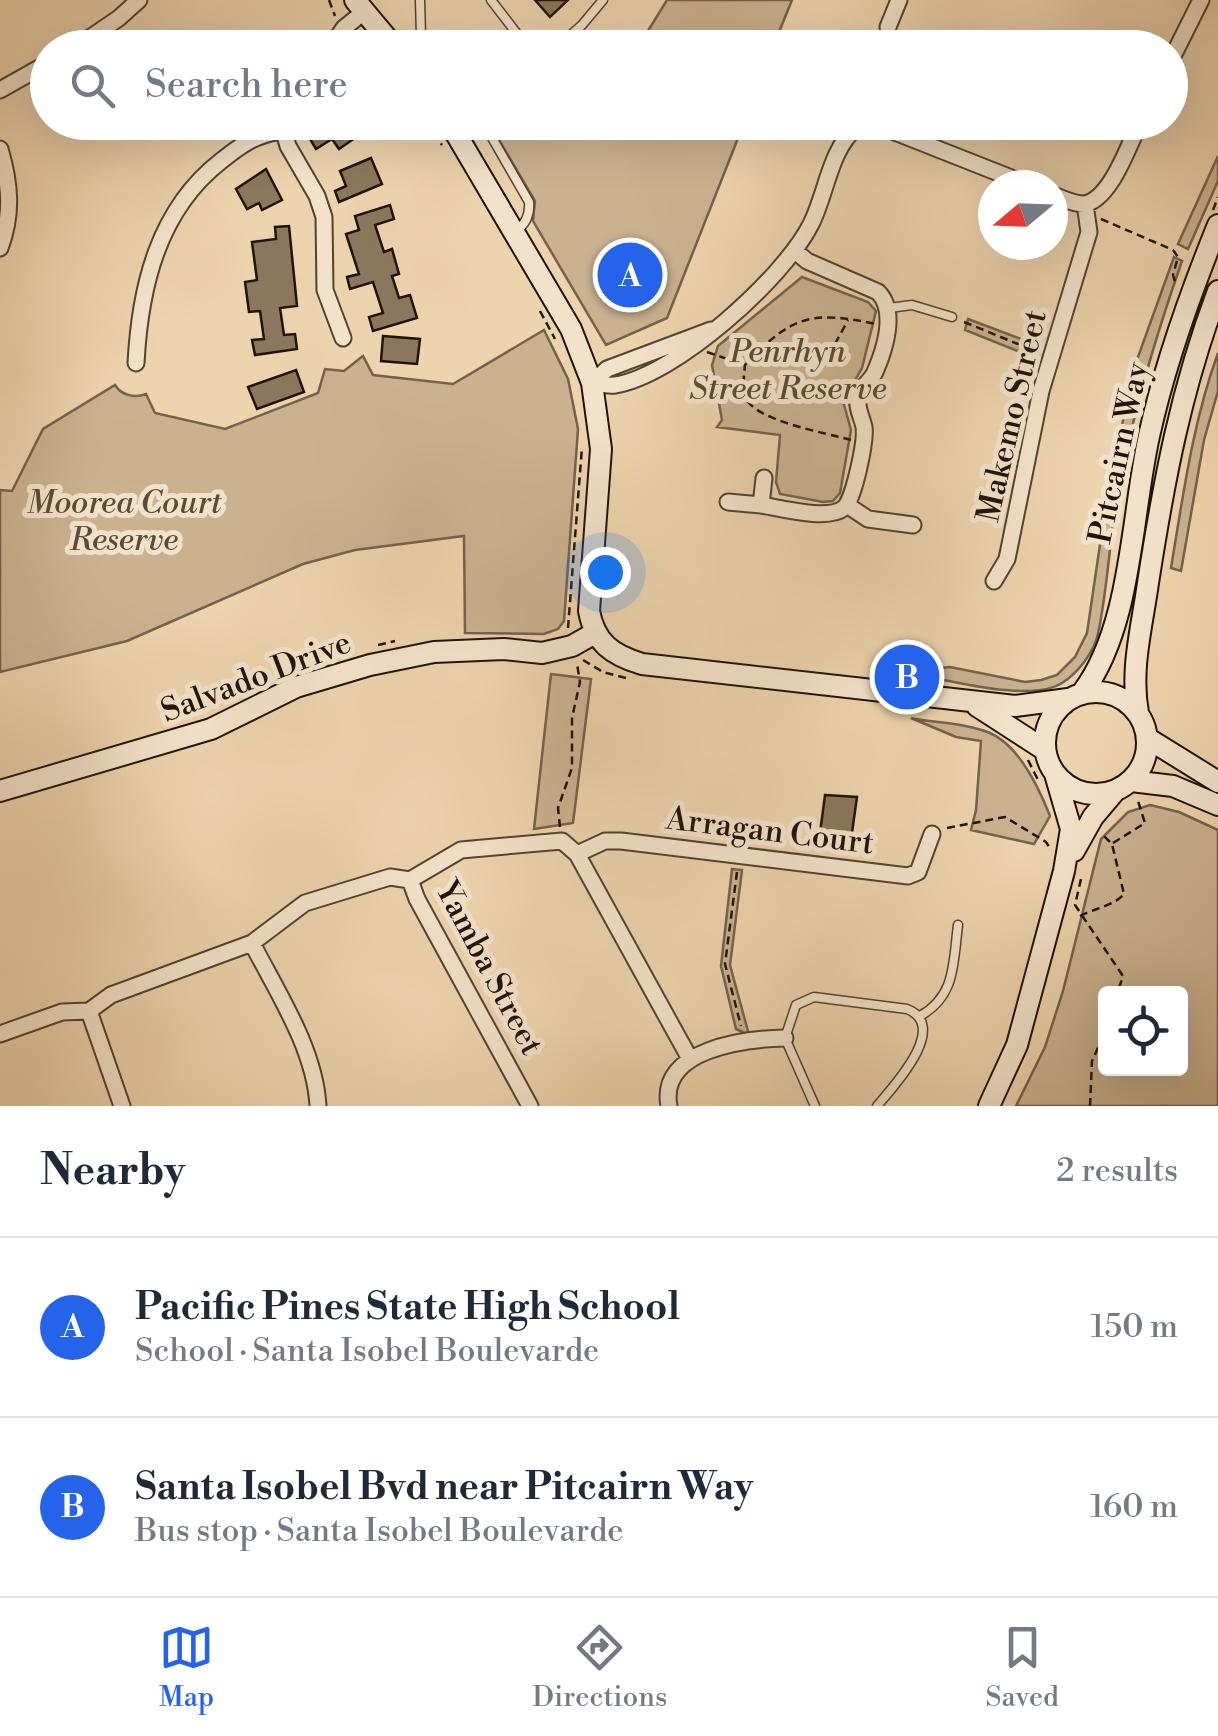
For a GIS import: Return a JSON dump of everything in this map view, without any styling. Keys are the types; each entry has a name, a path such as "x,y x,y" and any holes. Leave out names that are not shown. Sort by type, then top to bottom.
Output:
{"street":[{"path":"101,30 138,0"},
{"path":"888,27 899,0"},
{"path":"1186,30 1201,0"},
{"path":"341,30 360,6 380,30"},
{"path":"0,90 30,73"},
{"path":"136,363 139,314 149,267 170,219 200,178 248,140"},
{"path":"288,140 324,217 325,290 343,338"},
{"path":"460,140 571,329 592,383 601,449 589,612 594,633 618,656 642,664 1015,706 1113,694 1138,713"},
{"path":"592,383 607,370 714,328 766,284 812,224 845,140"},
{"path":"915,140 991,170"},
{"path":"1068,202 1088,212 1107,189 1131,140"},
{"path":"0,148 10,194 0,248"},
{"name":"Makemo Street","path":"994,581 1007,558 1050,358 1089,232 1088,212"},
{"name":"Pitcairn Way","path":"1035,752 1049,721 1099,671 1116,628 1158,398 1214,220"},
{"path":"728,502 826,514 847,505 852,496 864,431 859,394 876,369 889,308 878,292 807,261 795,251"},
{"name":"Pitcairn Way","path":"1147,738 1138,713 1134,673 1163,484 1192,366 1218,291"},
{"path":"761,505 764,478"},
{"path":"847,505 868,519 913,525"},
{"name":"Salvado Drive","path":"0,790 210,729 296,688 401,657 504,649 542,653 572,646 594,633"},
{"path":"966,700 1006,722 1035,752 1071,829 1073,871"},
{"path":"989,1106 1017,1045 1073,871 1093,826 1129,793 1147,738 1218,782"},
{"path":"1046,776 1082,792 1098,794 1173,786 1218,805"},
{"name":"Arragan Court","path":"577,854 605,841 620,840 908,876 918,872 932,834"},
{"path":"410,880 452,854 471,848 562,840 577,854 690,1059"},
{"name":"Yamba Street","path":"0,1034 62,1012 89,1011 111,995 252,943 305,903 390,877 410,880 530,1106"},
{"path":"252,943 301,1042 321,1102"},
{"path":"89,1011 122,1106"},
{"path":"668,1106 669,1084 678,1068 690,1059 745,1042 785,1038"}],"lane":[{"path":"420,0 421,30"},
{"path":"491,0 514,30"},
{"path":"576,30 603,0"},
{"path":"493,140 529,202 530,211 522,227 513,233"},
{"path":"889,308 912,305 952,317"},
{"path":"920,1016 936,1008 944,997 958,925"},
{"path":"815,1106 785,1038 796,1005 814,997 908,1009 920,1016 924,1025 922,1041 877,1106"}],"path":[{"path":"438,140 447,153"},
{"path":"1214,220 1218,197"},
{"path":"1088,212 1173,250 1178,256 1173,275 1178,288"},
{"path":"533,300 562,350"},
{"path":"862,443 755,410 744,391 745,366 772,338 806,318 819,315 887,326"},
{"path":"952,317 1050,358"},
{"path":"834,344 849,318"},
{"path":"713,355 745,366"},
{"path":"560,829 558,808 572,768 572,718 580,682 566,634 583,441"},
{"path":"1035,752 1046,776"},
{"path":"1129,793 1146,798"},
{"path":"1112,844 1146,823 1129,793"},
{"path":"932,834 955,825 1005,817 1046,842"},
{"path":"1080,916 1116,902 1124,894 1112,844 1093,826"},
{"path":"739,855 725,964 745,1042"},
{"path":"1073,871 1075,905 1122,976 1119,986"},
{"path":"1090,1106 1092,1061 1098,1048"}],"green space":[{"path":"667,0 792,0 780,30 648,30"},
{"path":"499,140 737,140 667,318 606,345 533,221 535,201"},
{"path":"1218,156 1218,181 1188,249 1178,244"},
{"path":"1174,257 1182,261 1128,443 1101,618 1089,655 1062,683 1028,691 985,688 904,672 950,667 1025,682 1057,675 1075,657 1087,633 1107,497 1134,368"},
{"name":"Penrhyn Street Reserve","path":"802,277 868,302 876,311 862,368 843,401 851,430 840,493 833,501 780,494 776,482 780,435 717,427 722,420 712,365 718,346"},
{"path":"968,319 1034,344 1030,356 965,330"},
{"name":"Moorea Court Reserve","path":"544,330 568,379 578,429 564,621 558,629 544,634 465,633 464,536 355,550 303,564 127,641 0,672 0,490 12,491 43,429 115,385 129,395 146,394 155,413 225,429 318,393 325,369 344,371 363,356 373,375 453,384"},
{"path":"1218,353 1218,391 1204,440 1181,571 1171,568 1180,514 1195,432"},
{"path":"551,674 591,679 573,823 534,829"},
{"path":"911,718 981,730 1010,748 1034,781 1050,816 1034,844 971,830 981,741 956,737"},
{"path":"1150,805 1179,812 1218,830 1218,1106 1016,1106 1045,1047 1063,991 1101,839 1128,812"},
{"path":"732,869 742,870 730,965 749,1035 736,1029 721,966"}],"building":[{"path":"535,0 568,0 550,17"},
{"path":"311,140 330,140 316,149"},
{"path":"333,140 352,140 339,149"},
{"path":"371,158 382,184 339,202 335,191 346,186 340,171"},
{"path":"266,169 282,200 262,210 259,203 247,209 236,189"},
{"path":"390,205 394,219 375,225 384,252 392,249 399,274 392,276 399,298 410,295 417,318 373,331 369,317 383,313 373,282 350,289 347,277 359,274 346,234 359,230 355,216"},
{"path":"289,226 297,306 280,308 284,335 295,334 297,349 255,355 252,340 264,339 260,311 249,312 245,282 257,280 252,242 276,239 275,227"},
{"path":"383,336 420,339 417,364 381,361"},
{"path":"296,370 304,392 257,409 248,387"},
{"path":"825,795 857,797 851,840 820,833"}],"place":[{"name":"Pacific Pines State High School","path":"630,275"},
{"name":"Santa Isobel Bvd near Pitcairn Way","path":"907,677"}]}
